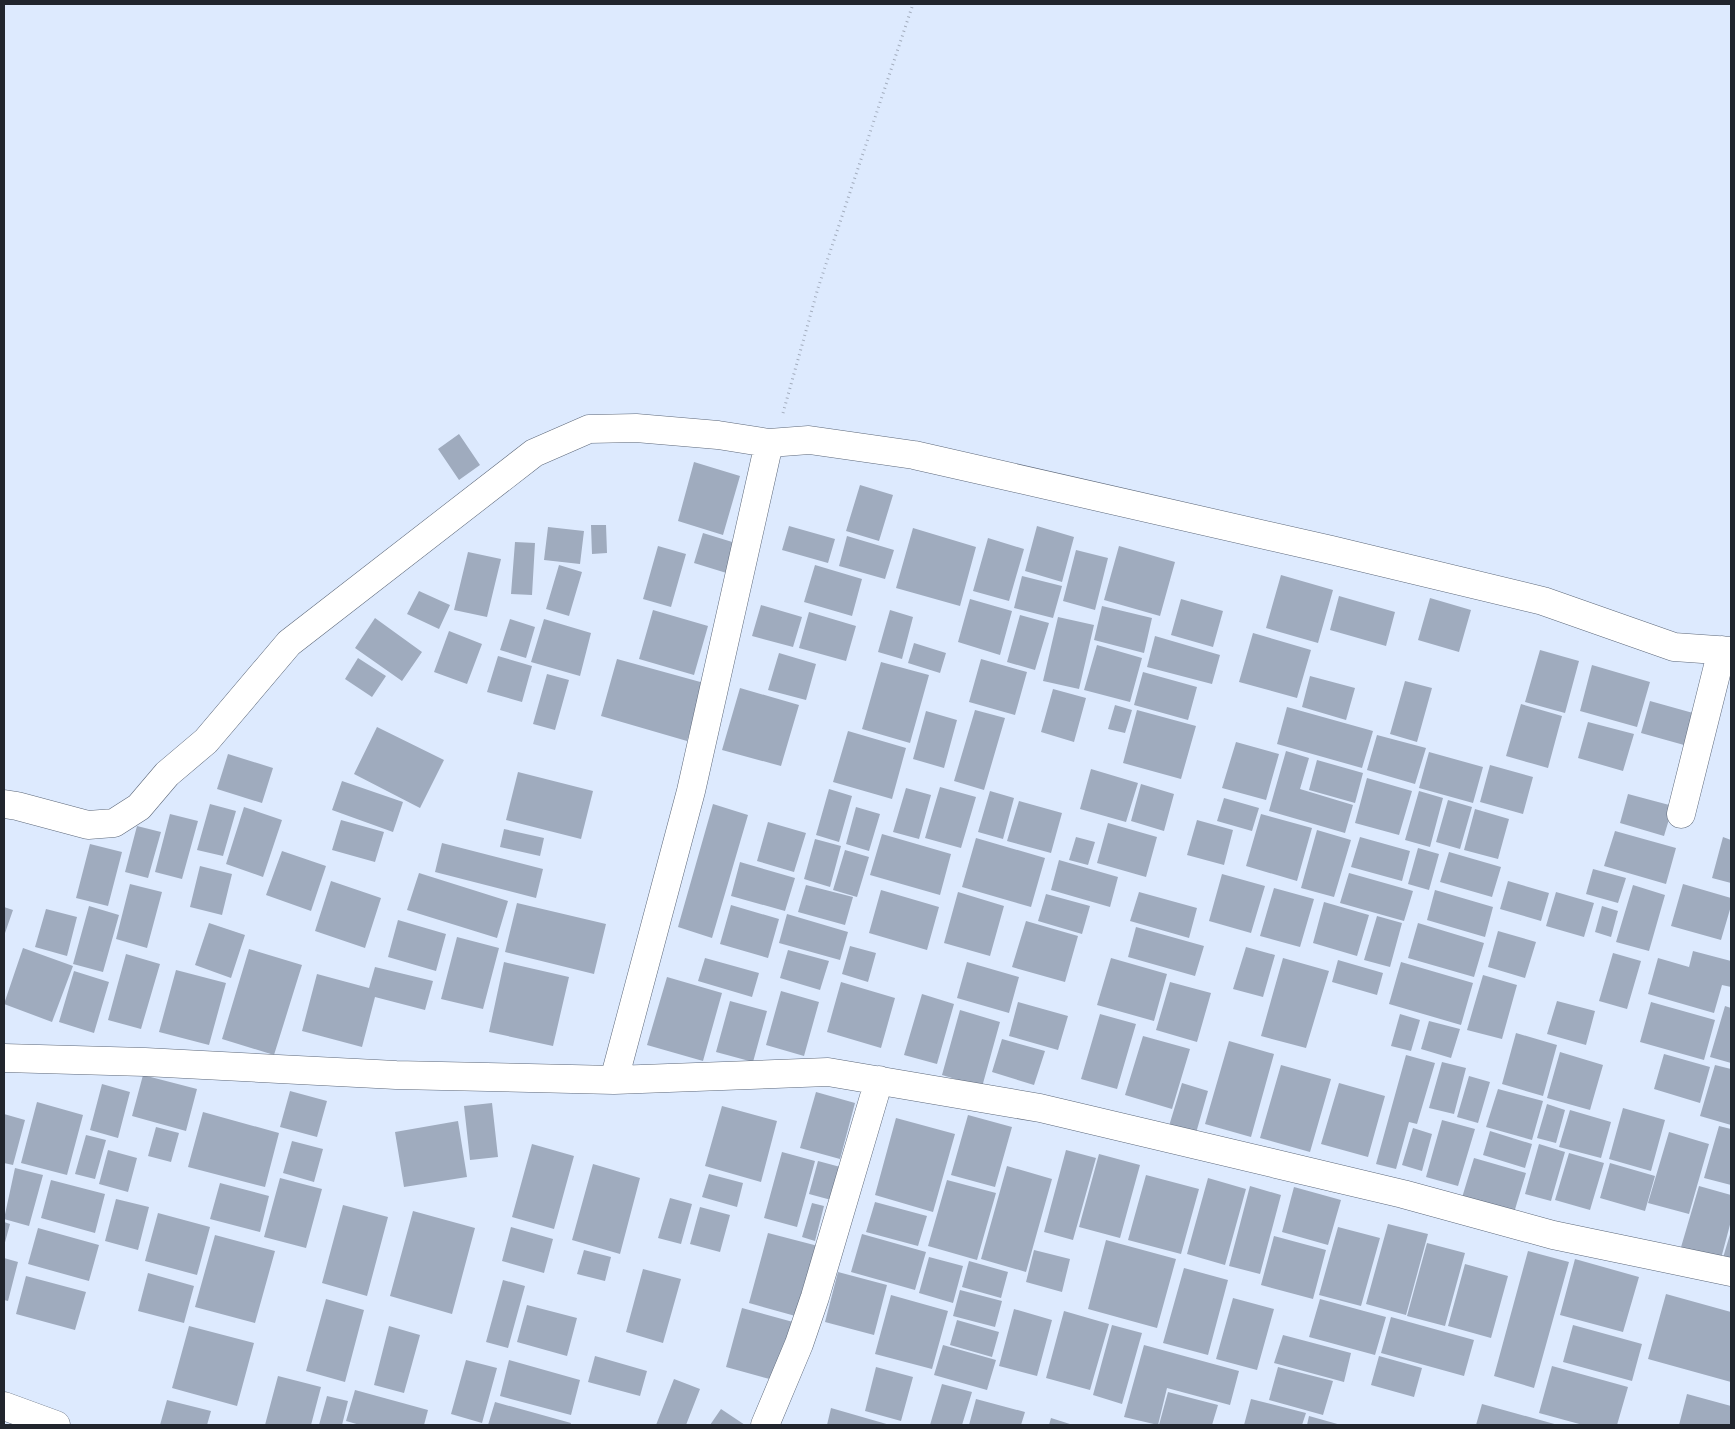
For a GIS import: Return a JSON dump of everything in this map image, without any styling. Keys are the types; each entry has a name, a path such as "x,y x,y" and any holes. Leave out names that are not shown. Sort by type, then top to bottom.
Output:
{"street":[{"path":"4,804 88,825 114,823 139,807 167,774 206,740 289,643 534,452 589,429 636,428 718,435 770,443 809,440 914,456 1331,550 1544,601 1674,647 1727,650 1681,814"},
{"path":"614,1080 691,791 770,443"},
{"path":"4,1058 145,1062 396,1076 614,1080 828,1072 1040,1108 1403,1194 1553,1235 1731,1272"},
{"path":"765,1425 799,1344 815,1297 879,1080"},
{"path":"4,1406 56,1425"}],"path":[{"path":"770,443 786,406 818,288 913,4"}],"building":[{"path":"459,434 480,465 459,480 438,449"},
{"path":"694,462 740,476 723,535 678,521"},
{"path":"860,485 893,495 879,541 846,531"},
{"path":"591,525 606,525 607,553 592,554"},
{"path":"789,526 835,539 828,563 782,550"},
{"path":"1037,526 1074,537 1062,582 1025,571"},
{"path":"548,527 584,531 580,564 544,560"},
{"path":"913,528 976,547 960,606 896,588"},
{"path":"703,533 742,545 733,575 694,563"},
{"path":"847,536 894,550 885,579 839,566"},
{"path":"988,538 1024,549 1009,601 973,591"},
{"path":"515,542 535,543 532,595 511,594"},
{"path":"658,546 686,554 671,607 643,599"},
{"path":"1119,546 1175,562 1160,616 1104,600"},
{"path":"1076,550 1108,558 1095,610 1063,601"},
{"path":"468,552 501,559 487,617 454,610"},
{"path":"559,565 582,572 569,616 546,609"},
{"path":"815,565 862,579 852,616 804,602"},
{"path":"1281,575 1333,590 1318,643 1266,628"},
{"path":"1022,576 1062,586 1053,618 1014,608"},
{"path":"419,591 450,605 439,629 407,614"},
{"path":"1339,596 1395,612 1386,646 1330,630"},
{"path":"1430,598 1471,610 1459,652 1418,640"},
{"path":"970,599 1012,611 1000,655 958,642"},
{"path":"1181,599 1223,611 1213,647 1171,635"},
{"path":"761,605 802,617 793,647 752,636"},
{"path":"1102,606 1152,618 1144,653 1094,640"},
{"path":"653,610 708,626 694,675 639,659"},
{"path":"890,610 913,617 902,659 878,652"},
{"path":"809,612 856,626 846,661 799,648"},
{"path":"1020,615 1049,623 1035,670 1007,662"},
{"path":"1058,617 1094,625 1079,689 1043,681"},
{"path":"375,618 422,652 402,681 355,648"},
{"path":"510,619 535,627 526,658 500,650"},
{"path":"544,619 591,633 580,676 531,662"},
{"path":"449,631 482,644 467,684 434,672"},
{"path":"1253,633 1311,650 1297,698 1239,682"},
{"path":"1155,636 1220,655 1212,684 1147,667"},
{"path":"914,643 946,653 940,673 908,663"},
{"path":"1097,645 1142,658 1130,702 1084,690"},
{"path":"1540,650 1579,661 1565,713 1525,702"},
{"path":"779,653 816,664 806,700 768,690"},
{"path":"498,656 532,666 522,702 487,692"},
{"path":"358,658 386,676 372,697 345,679"},
{"path":"617,659 704,683 687,741 601,716"},
{"path":"981,659 1027,672 1015,715 969,702"},
{"path":"881,662 929,675 910,743 862,729"},
{"path":"1592,665 1650,682 1637,727 1580,711"},
{"path":"1143,672 1197,687 1188,720 1134,705"},
{"path":"547,674 569,680 555,730 533,724"},
{"path":"1310,676 1355,688 1346,720 1302,707"},
{"path":"1405,681 1432,688 1417,742 1390,734"},
{"path":"740,688 799,705 781,766 722,750"},
{"path":"1053,689 1086,698 1074,742 1041,732"},
{"path":"1650,701 1693,713 1684,745 1641,733"},
{"path":"1521,704 1562,716 1548,768 1506,756"},
{"path":"1115,705 1132,710 1125,733 1108,729"},
{"path":"1287,707 1373,731 1362,768 1277,744"},
{"path":"975,710 1005,718 984,790 954,781"},
{"path":"1137,710 1196,726 1181,779 1123,763"},
{"path":"926,711 957,720 944,768 913,759"},
{"path":"1588,722 1634,734 1623,771 1578,758"},
{"path":"377,727 444,760 420,808 354,774"},
{"path":"848,731 906,748 892,799 833,782"},
{"path":"1377,735 1426,748 1415,784 1367,770"},
{"path":"1236,742 1279,754 1266,800 1222,788"},
{"path":"1286,751 1309,758 1300,789 1353,805 1345,833 1269,811"},
{"path":"1429,752 1483,767 1473,803 1419,788"},
{"path":"228,754 273,768 262,803 217,789"},
{"path":"1317,760 1363,773 1355,803 1309,790"},
{"path":"1490,765 1533,777 1523,814 1480,802"},
{"path":"1091,769 1138,783 1126,822 1080,809"},
{"path":"518,772 593,791 581,839 506,820"},
{"path":"1367,778 1412,791 1399,835 1355,823"},
{"path":"342,781 403,802 393,832 332,810"},
{"path":"1141,784 1174,794 1164,831 1131,821"},
{"path":"940,787 976,797 961,848 925,838"},
{"path":"906,788 931,795 919,839 893,832"},
{"path":"829,789 852,796 839,842 816,835"},
{"path":"990,791 1014,798 1003,839 978,832"},
{"path":"1419,791 1443,798 1430,847 1405,840"},
{"path":"1628,794 1673,806 1664,836 1620,823"},
{"path":"1224,798 1259,808 1252,831 1217,821"},
{"path":"1448,800 1472,807 1460,849 1436,842"},
{"path":"1019,801 1062,813 1051,853 1007,841"},
{"path":"210,804 236,811 223,856 197,850"},
{"path":"713,804 748,815 712,938 678,927"},
{"path":"244,807 282,820 263,877 226,864"},
{"path":"856,807 880,814 869,851 846,844"},
{"path":"1475,809 1509,819 1498,859 1464,850"},
{"path":"170,814 198,821 182,879 155,872"},
{"path":"1261,814 1312,828 1297,881 1246,866"},
{"path":"341,820 384,832 375,862 332,850"},
{"path":"1197,820 1233,830 1224,865 1187,855"},
{"path":"768,822 806,833 794,872 757,861"},
{"path":"1108,823 1157,837 1146,877 1097,863"},
{"path":"137,826 161,832 148,878 125,872"},
{"path":"504,829 544,838 540,856 500,847"},
{"path":"1317,830 1351,840 1334,897 1301,888"},
{"path":"1615,831 1676,848 1666,884 1604,866"},
{"path":"882,834 951,854 940,895 870,875"},
{"path":"1076,837 1095,842 1088,865 1069,860"},
{"path":"1360,837 1410,851 1402,881 1351,867"},
{"path":"1723,837 1731,840 1731,883 1712,878"},
{"path":"976,838 1045,858 1031,907 962,887"},
{"path":"815,839 841,846 830,887 804,879"},
{"path":"442,843 543,869 536,898 435,872"},
{"path":"90,844 122,852 108,906 76,898"},
{"path":"1418,848 1439,854 1429,890 1408,884"},
{"path":"845,850 869,857 857,897 833,890"},
{"path":"282,851 326,866 311,911 266,895"},
{"path":"1449,852 1501,867 1492,897 1440,882"},
{"path":"1059,860 1118,877 1110,907 1051,890"},
{"path":"740,862 795,878 785,911 731,896"},
{"path":"200,866 232,874 222,915 190,907"},
{"path":"1593,869 1626,878 1618,903 1586,894"},
{"path":"419,873 508,901 497,938 407,910"},
{"path":"1349,873 1413,891 1404,921 1340,903"},
{"path":"1222,874 1265,886 1251,933 1209,921"},
{"path":"331,881 381,898 365,948 315,931"},
{"path":"1508,881 1549,893 1541,921 1500,909"},
{"path":"130,884 162,892 147,948 116,939"},
{"path":"1683,884 1731,898 1731,906 1721,940 1671,926"},
{"path":"806,885 853,897 845,925 798,912"},
{"path":"1633,885 1665,895 1649,951 1616,942"},
{"path":"1274,888 1314,899 1300,947 1260,936"},
{"path":"881,890 939,907 927,950 869,933"},
{"path":"1435,890 1493,907 1485,937 1427,920"},
{"path":"958,892 1004,906 990,956 944,943"},
{"path":"1139,892 1197,908 1189,938 1130,921"},
{"path":"1556,892 1594,903 1584,937 1546,926"},
{"path":"1046,894 1090,906 1082,934 1038,921"},
{"path":"1324,902 1369,915 1357,956 1313,943"},
{"path":"517,903 606,924 594,974 505,952"},
{"path":"731,905 779,919 768,958 720,944"},
{"path":"89,906 119,915 103,972 73,964"},
{"path":"1602,906 1618,911 1611,937 1595,932"},
{"path":"4,907 13,910 4,936"},
{"path":"46,909 77,917 67,956 35,947"},
{"path":"787,914 848,932 840,960 779,943"},
{"path":"1377,916 1402,923 1390,967 1364,960"},
{"path":"398,920 446,934 436,971 388,957"},
{"path":"1026,921 1078,936 1065,982 1012,967"},
{"path":"209,923 245,935 231,978 195,965"},
{"path":"1418,923 1484,943 1474,977 1408,958"},
{"path":"1136,927 1204,946 1195,976 1128,957"},
{"path":"1498,931 1536,942 1525,978 1488,967"},
{"path":"457,937 499,948 483,1009 441,999"},
{"path":"850,946 876,953 868,982 842,974"},
{"path":"1246,947 1275,955 1263,997 1233,989"},
{"path":"23,948 73,966 52,1022 4,1004"},
{"path":"249,949 302,965 274,1055 222,1039"},
{"path":"788,950 829,961 820,990 780,978"},
{"path":"1693,951 1731,961 1731,987 1722,985 1714,1013 1648,994 1658,958 1689,967"},
{"path":"1613,953 1641,961 1627,1009 1599,1001"},
{"path":"126,954 160,964 141,1029 108,1020"},
{"path":"705,958 759,973 752,997 698,981"},
{"path":"1111,958 1167,974 1154,1021 1097,1005"},
{"path":"1283,958 1329,971 1306,1048 1261,1036"},
{"path":"1338,960 1383,973 1377,995 1332,982"},
{"path":"504,962 569,977 553,1046 489,1032"},
{"path":"967,962 1019,977 1009,1013 957,998"},
{"path":"1401,962 1473,983 1461,1025 1389,1004"},
{"path":"375,967 433,981 425,1010 375,997 362,1047 302,1031 317,974 369,988"},
{"path":"176,970 226,983 209,1045 159,1032"},
{"path":"74,971 109,982 94,1033 59,1022"},
{"path":"1483,975 1517,985 1502,1039 1467,1030"},
{"path":"667,977 722,993 703,1061 647,1045"},
{"path":"841,982 895,998 881,1048 827,1032"},
{"path":"1170,982 1211,993 1197,1042 1156,1030"},
{"path":"781,991 819,1002 804,1056 766,1045"},
{"path":"922,994 954,1004 937,1064 904,1055"},
{"path":"730,1001 767,1011 753,1062 716,1052"},
{"path":"1557,1001 1595,1011 1586,1045 1547,1034"},
{"path":"1018,1002 1068,1016 1058,1050 1009,1036"},
{"path":"1651,1002 1715,1020 1704,1060 1640,1042"},
{"path":"1725,1006 1731,1008 1731,1063 1710,1057"},
{"path":"960,1010 1000,1022 982,1087 942,1075"},
{"path":"1100,1014 1136,1024 1117,1089 1081,1079"},
{"path":"1400,1014 1420,1020 1411,1051 1391,1046"},
{"path":"1429,1021 1460,1029 1451,1058 1421,1049"},
{"path":"1516,1033 1557,1045 1543,1096 1502,1084"},
{"path":"1143,1036 1190,1049 1172,1109 1125,1095"},
{"path":"1002,1039 1045,1051 1034,1085 992,1072"},
{"path":"1229,1041 1274,1054 1251,1137 1205,1124"},
{"path":"1560,1052 1603,1065 1590,1110 1547,1098"},
{"path":"1664,1054 1710,1067 1700,1103 1654,1089"},
{"path":"1406,1055 1435,1063 1417,1124 1409,1122 1396,1169 1376,1164"},
{"path":"1442,1062 1466,1068 1454,1114 1429,1108"},
{"path":"1281,1065 1331,1079 1310,1152 1260,1138"},
{"path":"1715,1065 1731,1069 1731,1125 1700,1116"},
{"path":"143,1075 197,1089 186,1131 132,1116"},
{"path":"1469,1076 1490,1082 1478,1123 1457,1117"},
{"path":"1182,1083 1208,1091 1196,1133 1169,1126"},
{"path":"1339,1083 1385,1096 1368,1157 1321,1144"},
{"path":"102,1084 130,1092 118,1138 90,1130"},
{"path":"1498,1089 1543,1101 1532,1140 1486,1127"},
{"path":"290,1091 327,1101 317,1137 280,1127"},
{"path":"816,1092 855,1103 840,1159 800,1148"},
{"path":"37,1102 83,1115 67,1175 21,1163"},
{"path":"492,1103 498,1157 470,1160 464,1106"},
{"path":"1547,1104 1565,1110 1556,1143 1537,1138"},
{"path":"722,1106 777,1121 761,1182 705,1166"},
{"path":"1623,1108 1665,1120 1651,1171 1609,1159"},
{"path":"1570,1110 1611,1122 1601,1158 1559,1147"},
{"path":"203,1112 279,1133 265,1187 188,1167"},
{"path":"4,1114 25,1120 13,1165 4,1163"},
{"path":"968,1115 1012,1127 995,1187 951,1175"},
{"path":"896,1118 955,1134 933,1212 875,1195"},
{"path":"1442,1120 1475,1129 1458,1186 1426,1177"},
{"path":"458,1121 467,1177 404,1187 395,1132"},
{"path":"1719,1126 1731,1129 1731,1185 1704,1178"},
{"path":"156,1127 179,1133 171,1162 148,1156"},
{"path":"1413,1128 1432,1134 1422,1171 1402,1165"},
{"path":"1490,1131 1532,1144 1525,1168 1483,1155"},
{"path":"1669,1132 1709,1144 1689,1214 1648,1203"},
{"path":"86,1135 106,1140 95,1179 75,1174"},
{"path":"292,1141 323,1149 314,1182 283,1173"},
{"path":"532,1144 574,1156 554,1229 512,1217"},
{"path":"1539,1144 1565,1152 1551,1201 1525,1194"},
{"path":"108,1150 137,1158 128,1192 99,1184"},
{"path":"1066,1150 1096,1158 1073,1240 1044,1232"},
{"path":"782,1152 815,1161 797,1227 764,1218"},
{"path":"1569,1153 1604,1163 1590,1210 1555,1200"},
{"path":"1099,1154 1140,1165 1120,1238 1079,1227"},
{"path":"1474,1158 1526,1173 1513,1216 1461,1201"},
{"path":"818,1161 844,1168 835,1201 809,1194"},
{"path":"1610,1163 1655,1176 1645,1211 1600,1198"},
{"path":"593,1164 640,1178 620,1254 572,1240"},
{"path":"1007,1166 1052,1179 1026,1272 981,1259"},
{"path":"15,1168 43,1175 29,1226 4,1219"},
{"path":"709,1174 743,1183 737,1207 702,1197"},
{"path":"1146,1175 1199,1189 1181,1254 1128,1240"},
{"path":"280,1178 322,1189 306,1248 264,1237"},
{"path":"1208,1178 1246,1189 1225,1265 1187,1254"},
{"path":"51,1180 105,1194 95,1233 41,1218"},
{"path":"947,1180 996,1193 977,1260 928,1246"},
{"path":"220,1183 269,1196 260,1232 210,1219"},
{"path":"1250,1186 1281,1195 1260,1274 1229,1266"},
{"path":"1699,1186 1731,1195 1731,1221 1719,1266 1679,1254"},
{"path":"1294,1187 1341,1200 1328,1245 1282,1232"},
{"path":"670,1198 692,1204 681,1244 658,1238"},
{"path":"116,1199 149,1207 138,1250 105,1241"},
{"path":"875,1202 927,1216 918,1246 866,1232"},
{"path":"812,1203 824,1206 815,1241 802,1237"},
{"path":"343,1205 388,1217 367,1296 322,1283"},
{"path":"700,1207 730,1215 720,1252 690,1244"},
{"path":"413,1211 475,1228 452,1314 390,1296"},
{"path":"158,1213 210,1227 197,1275 145,1261"},
{"path":"4,1222 10,1224 4,1246"},
{"path":"1388,1224 1428,1234 1406,1315 1366,1304"},
{"path":"511,1227 553,1239 544,1273 502,1261"},
{"path":"1338,1227 1380,1238 1361,1306 1319,1295"},
{"path":"38,1228 99,1245 89,1281 28,1264"},
{"path":"1731,1231 1731,1263 1722,1261"},
{"path":"768,1233 818,1246 799,1317 749,1303"},
{"path":"862,1234 926,1252 915,1290 851,1272"},
{"path":"215,1235 275,1251 255,1323 195,1307"},
{"path":"1274,1236 1326,1250 1313,1299 1261,1285"},
{"path":"1106,1240 1176,1259 1157,1328 1088,1309"},
{"path":"1427,1243 1465,1253 1445,1326 1407,1316"},
{"path":"584,1250 611,1257 605,1281 577,1274"},
{"path":"1034,1250 1070,1259 1062,1292 1026,1282"},
{"path":"1528,1251 1569,1262 1534,1388 1494,1376"},
{"path":"929,1257 963,1266 953,1303 919,1293"},
{"path":"4,1258 18,1262 8,1301 4,1300"},
{"path":"1575,1259 1639,1277 1623,1332 1560,1315"},
{"path":"969,1261 1008,1272 1001,1298 962,1287"},
{"path":"1465,1264 1508,1276 1491,1338 1448,1326"},
{"path":"1184,1268 1228,1280 1208,1355 1163,1343"},
{"path":"643,1269 681,1279 663,1343 626,1332"},
{"path":"838,1272 887,1285 874,1335 825,1322"},
{"path":"148,1273 194,1286 184,1323 138,1311"},
{"path":"26,1276 86,1292 75,1330 16,1314"},
{"path":"503,1280 525,1286 508,1348 486,1342"},
{"path":"960,1290 1002,1301 995,1327 953,1316"},
{"path":"1666,1294 1731,1312 1731,1382 1648,1359"},
{"path":"891,1295 948,1311 932,1369 875,1354"},
{"path":"1233,1298 1274,1309 1257,1370 1216,1359"},
{"path":"326,1299 364,1310 345,1382 306,1371"},
{"path":"1320,1299 1386,1317 1375,1355 1309,1337"},
{"path":"527,1305 577,1318 567,1356 517,1342"},
{"path":"742,1308 793,1322 777,1381 726,1367"},
{"path":"1014,1309 1052,1320 1037,1376 999,1366"},
{"path":"1064,1311 1109,1324 1090,1390 1046,1378"},
{"path":"1391,1317 1474,1340 1464,1376 1381,1353"},
{"path":"957,1320 999,1332 992,1357 950,1345"},
{"path":"1112,1325 1142,1333 1122,1404 1093,1395"},
{"path":"1573,1325 1642,1344 1632,1381 1563,1362"},
{"path":"189,1326 254,1343 237,1406 172,1388"},
{"path":"389,1326 420,1335 404,1393 374,1385"},
{"path":"1283,1335 1351,1353 1344,1382 1274,1363"},
{"path":"943,1345 996,1360 987,1390 934,1375"},
{"path":"1144,1345 1239,1371 1230,1405 1167,1388 1158,1425 1124,1417"},
{"path":"595,1356 647,1371 640,1396 588,1382"},
{"path":"1379,1356 1422,1368 1414,1397 1371,1385"},
{"path":"466,1360 497,1368 482,1423 451,1414"},
{"path":"509,1360 580,1380 571,1415 500,1396"},
{"path":"1552,1366 1628,1387 1617,1425 1583,1425 1539,1413"},
{"path":"876,1367 913,1377 901,1421 865,1411"},
{"path":"1278,1367 1333,1381 1323,1415 1269,1400"},
{"path":"278,1376 321,1387 311,1425 265,1425"},
{"path":"674,1379 700,1389 686,1425 656,1425"},
{"path":"942,1384 972,1392 962,1425 930,1425"},
{"path":"355,1390 428,1410 424,1425 360,1425 346,1421"},
{"path":"1168,1392 1218,1405 1212,1425 1159,1425"},
{"path":"1687,1394 1731,1406 1731,1425 1679,1425"},
{"path":"327,1396 348,1401 342,1425 319,1425"},
{"path":"976,1399 1025,1412 1021,1425 969,1425"},
{"path":"1251,1399 1306,1413 1302,1425 1244,1425"},
{"path":"167,1400 211,1411 207,1425 160,1425"},
{"path":"495,1402 571,1423 570,1425 488,1425"},
{"path":"1482,1404 1558,1425 1476,1425"},
{"path":"831,1408 890,1425 827,1425"},
{"path":"721,1409 745,1425 710,1425"},
{"path":"1309,1416 1341,1425 1307,1425"},
{"path":"1051,1418 1073,1425 1049,1425"}]}
